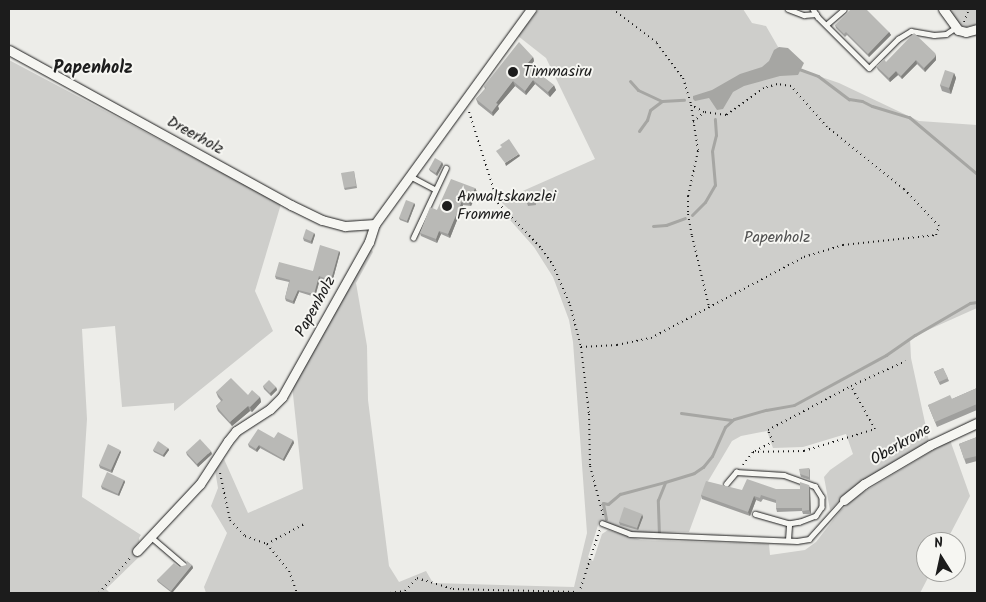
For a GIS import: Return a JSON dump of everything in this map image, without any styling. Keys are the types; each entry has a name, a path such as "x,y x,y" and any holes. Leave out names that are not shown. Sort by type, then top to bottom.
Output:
{"street":[{"name":"Papenholz","path":"137,551 200,484 236,431 278,402 369,242 375,224 464,98 531,9"},
{"path":"943,9 958,30 977,29"},
{"name":"Dreerholz","path":"9,50 290,205 322,220 345,226 375,224"},
{"name":"Oberkrone","path":"844,500 864,484 930,445 977,423"}],"lane":[{"path":"788,9 804,15 815,11 826,25 869,68 898,39 911,31 934,35 958,30"},
{"path":"826,25 843,10"},
{"path":"413,238 434,189 446,168"},
{"path":"410,176 434,189"},
{"path":"726,484 736,472 784,475 815,486 822,497 822,507 816,516 789,524 755,514"},
{"path":"602,523 630,534 788,540 809,539 844,500"},
{"path":"788,540 789,524"},
{"path":"150,536 184,565"}],"path":[{"path":"612,9 657,43 683,78 691,105 698,151 688,196 688,214 710,307"},
{"path":"958,30 969,9"},
{"path":"581,347 616,345 652,338 804,257 843,245 936,234 939,226 904,189 827,127 791,86 778,84 764,88 726,115 704,112 691,105"},
{"path":"390,593 405,591 417,578 453,589 579,593 602,523 603,514 590,466 589,414 581,347 570,305 553,265 528,233 498,203 464,98"},
{"path":"693,122 704,112"},
{"path":"736,472 753,452 773,442 768,430 851,386 906,362"},
{"path":"753,452 804,451 875,429 851,386"},
{"path":"213,466 222,475 230,520 245,536 267,544 289,571 297,593"},
{"path":"267,544 304,524"},
{"path":"99,593 137,551"}],"green space":[{"name":"Papenholz","path":"539,9 743,9 752,23 766,26 789,66 839,83 919,121 977,125 977,308 910,338 911,358 929,441 844,496 830,510 824,477 830,470 853,454 846,434 803,447 773,448 767,431 741,436 732,441 707,483 689,532 637,533 599,522 588,557 593,561 602,534 608,530 641,540 769,544 770,555 805,550 816,542 840,511 859,495 950,440 970,496 951,532 916,532 916,582 926,582 920,593 206,593 204,587 227,533 211,506 218,488 215,470 224,459 248,513 303,489 292,385 370,247 373,252 356,283 367,346 368,400 389,566 399,582 426,571 433,583 574,587 587,533 573,342 569,320 553,277 534,247 510,220 505,221 513,213 500,201 595,159 546,58 518,36"},
{"path":"948,9 977,9 977,24 966,27 959,24"},
{"path":"9,60 281,204 255,291 273,331 174,411 174,403 122,407 115,326 82,329 87,419 82,497 141,535 139,538 141,555 106,589 110,593 9,593"}],"shaded area":[{"path":"779,47 788,48 804,63 798,75 780,76 744,86 733,92 723,109 717,110 709,98 695,101 693,99 693,96 712,90 740,74 762,67 769,61 774,50"}],"building":[{"path":"851,9 866,9 889,32 868,54 846,32 844,34 835,25"},
{"path":"914,33 935,53 935,57 924,68 916,60 901,76 896,71 889,78 876,66 884,59 886,62"},
{"path":"519,42 533,57 527,64 554,85 548,92 533,80 525,91 513,81 496,103 498,104 492,112 476,99"},
{"path":"945,70 954,73 949,88 940,85"},
{"path":"509,139 519,154 505,163 496,151 502,147 500,145"},
{"path":"435,158 442,162 436,173 429,169"},
{"path":"354,171 356,186 344,188 341,173"},
{"path":"451,179 475,188 469,203 462,201 448,234 439,231 436,239 420,233 430,207 437,210"},
{"path":"534,192 536,202 527,203 525,194"},
{"path":"406,200 414,203 407,221 399,218"},
{"path":"306,229 314,233 311,241 303,238"},
{"path":"320,245 339,251 332,276 328,275 327,279 319,276 314,294 298,290 293,301 285,298 290,280 275,276 279,262 313,271"},
{"path":"943,368 948,378 939,382 934,372"},
{"path":"231,378 248,395 252,390 260,397 230,422 216,406 223,400 216,392"},
{"path":"269,380 276,387 270,393 263,386"},
{"path":"977,388 977,404 935,422 928,405 950,395 952,399"},
{"path":"258,429 274,438 278,432 293,440 283,459 259,445 256,449 248,444"},
{"path":"977,437 977,456 964,459 959,444"},
{"path":"200,439 211,451 197,464 186,452"},
{"path":"158,441 168,448 163,455 153,450"},
{"path":"108,444 120,450 111,470 99,465"},
{"path":"809,468 809,477 800,474 799,469"},
{"path":"107,472 124,480 118,494 101,486"},
{"path":"747,479 776,489 800,489 800,482 809,485 809,510 802,511 802,508 776,508 776,500 761,495 760,498 754,496 748,512 701,495 706,481 742,490"},
{"path":"624,507 642,514 637,528 619,522"},
{"path":"187,561 192,565 171,591 157,580 174,563 179,567 186,565"}],"waterway":[{"path":"799,69 818,76 849,99 862,101 872,106 909,117 977,174"},
{"path":"630,81 638,90 662,101 684,100"},
{"path":"639,131 647,120 650,110 662,101"},
{"path":"692,215 705,202 715,185 712,151 716,135 715,119"},
{"path":"653,226 666,225 685,218"},
{"path":"606,519 603,503 608,504 620,494 694,473 703,467 712,456 725,427 734,419 794,405 886,355 915,335 970,303 977,302"},
{"path":"681,413 732,420"},
{"path":"659,535 658,500 665,483"}],"place":[{"name":"Timmasiru","path":"513,72"},
{"name":"Anwaltskanzlei Fromme","path":"447,206"}],"district":[{"name":"Papenholz","path":"93,69"}]}
